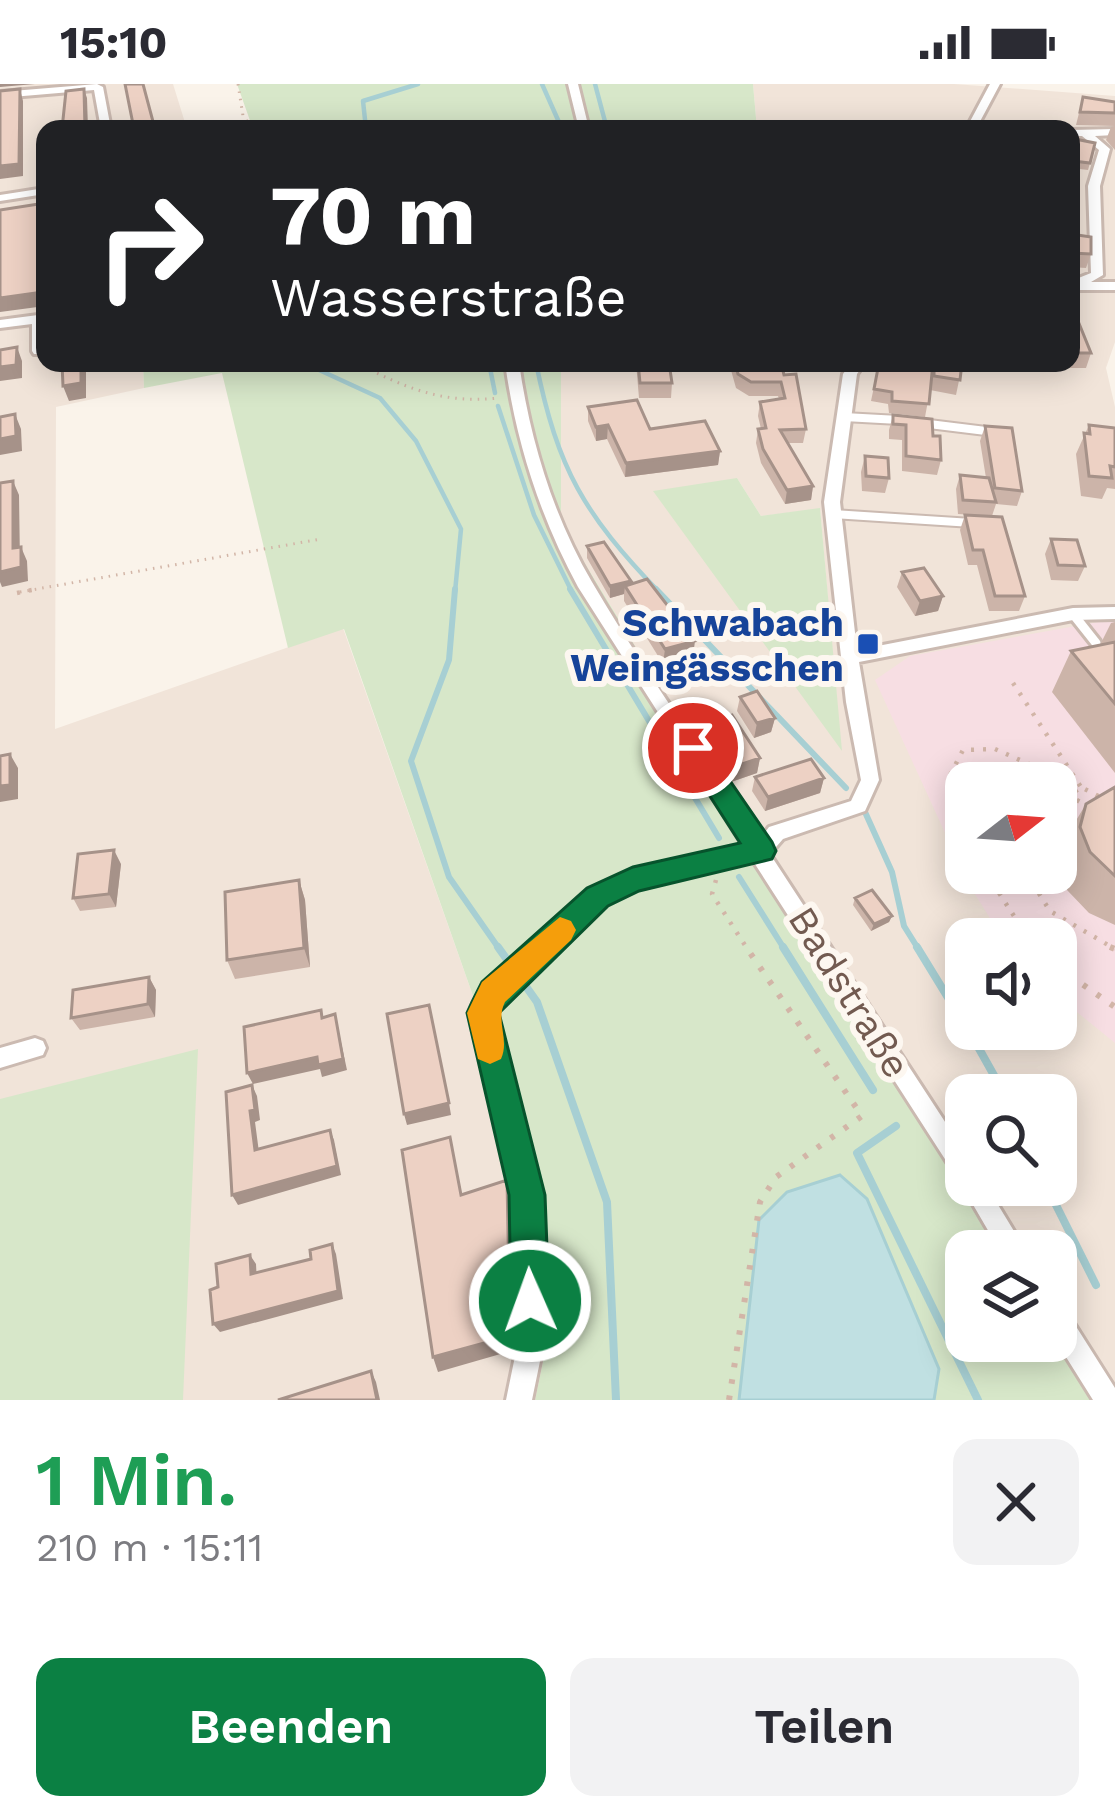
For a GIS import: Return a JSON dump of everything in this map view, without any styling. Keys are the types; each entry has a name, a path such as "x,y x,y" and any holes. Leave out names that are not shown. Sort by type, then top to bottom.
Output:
{"street":[{"path":"573,84 582,120"},
{"path":"976,120 995,84"},
{"path":"0,95 37,88 98,87 104,120"},
{"path":"1080,133 1115,132"},
{"path":"1080,134 1105,149 1094,186 1097,275 1080,282"},
{"path":"0,198 36,192"},
{"path":"1080,286 1115,286"},
{"path":"0,324 36,320"},
{"name":"Badstraße","path":"513,372 515,396 556,525 584,583 945,1142"},
{"path":"519,1400 532,1337 527,1195 483,1013 494,992 597,897 633,879 761,851 776,833 858,806 870,780 833,514 851,372"},
{"path":"851,657 1073,614 1115,613"},
{"path":"0,1058 35,1048"},
{"path":"1077,1351 1108,1400"}],"lane":[{"path":"844,417 1005,434"},
{"path":"833,514 994,524"},
{"path":"1073,614 1096,643"}],"path":[{"path":"238,84 246,120"},
{"path":"377,372 445,403 515,396"},
{"path":"17,593 321,539"},
{"path":"1013,683 1081,787"},
{"path":"953,762 955,755 987,747 1026,762"},
{"path":"1077,785 1110,802 1093,807 1077,801"},
{"path":"1077,790 1081,787"},
{"path":"724,858 712,894 787,1012 862,1115 776,1177 760,1202 729,1400"},
{"path":"1036,894 1064,925 1115,949"},
{"path":"1077,981 1115,1007"}],"shaded area":[{"path":"0,84 173,84 184,120 36,120 36,372 143,372 144,388 56,407 55,729 343,628 479,1013 551,1323 535,1400 0,1400"},
{"path":"753,84 954,84 1115,96 1115,342 1106,368 1115,407 1115,1400 1077,1358 1077,1230 989,1230 975,1206 1077,1206 1077,1074 945,1074 945,1157 561,524 561,372 1080,372 1080,120 756,120","holes":["737,478 761,516 820,509 841,749"]},
{"path":"1115,619 1115,1043 1077,1012 1077,918 990,918 975,894 1077,894 1077,762 945,762 945,833 875,680 910,656"}],"green space":[{"path":"237,84 753,84 756,120 250,120"},
{"path":"143,372 561,372 561,524 945,1157 945,1206 975,1206 989,1230 945,1230 945,1362 1071,1362 1098,1400 535,1400 551,1323 479,1013 344,629 288,648 222,373 144,388"},
{"path":"737,478 761,516 820,508 842,751 653,491"},
{"path":"198,1049 183,1400 0,1400 0,1099"}],"water":[{"path":"840,1175 867,1199 939,1369 934,1400 739,1400 759,1220 787,1192"}],"building":[{"path":"125,84 143,84 153,120 132,120"},
{"path":"20,89 19,164 0,166 0,91"},
{"path":"84,89 85,120 63,120 66,91"},
{"path":"1083,97 1115,102 1115,113 1080,112"},
{"path":"1080,140 1095,143 1090,163 1080,162"},
{"path":"36,204 36,293 0,298 0,210"},
{"path":"1080,235 1091,237 1091,254 1080,253"},
{"path":"1080,326 1091,353 1080,353"},
{"path":"17,347 16,365 0,367 0,350"},
{"path":"62,372 81,372 81,383 63,386"},
{"path":"639,372 670,372 672,383 640,383"},
{"path":"877,372 932,372 929,404 892,401 892,392 874,389"},
{"path":"934,372 961,372 960,380 934,376"},
{"path":"738,374 796,374 806,429 780,430 813,486 787,490 763,449 758,429 766,428 760,402 785,398 781,382 751,382"},
{"path":"637,400 650,429 705,421 720,451 626,463 608,425 596,427 588,407"},
{"path":"15,414 16,436 0,439 0,417"},
{"path":"893,415 932,419 933,436 940,436 941,460 906,456 906,425 893,424"},
{"path":"1089,425 1115,428 1112,478 1089,476 1084,433 1090,434"},
{"path":"985,426 1012,428 1022,491 995,488"},
{"path":"865,456 888,458 889,478 866,476"},
{"path":"960,475 989,478 996,502 963,500"},
{"path":"13,481 13,548 21,547 21,567 0,572 0,483"},
{"path":"965,515 1002,517 1025,596 995,596 983,550 973,550"},
{"path":"1051,539 1077,540 1085,566 1058,565"},
{"path":"604,542 631,581 610,586 587,546"},
{"path":"924,568 943,596 920,601 902,572"},
{"path":"647,579 695,641 665,649 625,586"},
{"path":"1115,642 1115,704 1071,651"},
{"path":"757,691 775,718 757,723 740,697"},
{"path":"732,715 760,758 730,768 701,725"},
{"path":"10,754 10,785 0,786 0,756"},
{"path":"811,759 824,778 768,797 755,777"},
{"path":"1115,787 1115,876 1090,852 1080,827 1086,804"},
{"path":"114,850 109,894 73,898 78,854"},
{"path":"299,880 304,948 227,960 225,892"},
{"path":"872,890 892,916 874,924 855,898"},
{"path":"149,977 148,1004 71,1018 73,990"},
{"path":"429,1005 449,1103 404,1114 387,1014"},
{"path":"321,1010 322,1018 335,1014 343,1059 318,1065 317,1057 247,1073 244,1027"},
{"path":"252,1085 255,1150 330,1130 337,1166 232,1195 226,1092"},
{"path":"450,1137 461,1195 507,1180 510,1336 433,1357 402,1150"},
{"path":"332,1244 338,1291 213,1324 210,1290 218,1287 216,1264 250,1255 251,1274 311,1259 310,1250"},
{"path":"371,1371 377,1400 278,1400"}],"waterway":[{"path":"365,120 363,101 418,84"},
{"path":"542,84 558,120"},
{"path":"595,84 605,120"},
{"path":"324,372 380,398 416,441 461,529 455,592"},
{"path":"491,372 495,393"},
{"path":"538,372 554,433 578,488 611,538 659,592"},
{"path":"498,406 534,515 572,592"},
{"path":"455,589 449,660 411,761 449,877 500,950"},
{"path":"570,589 719,838"},
{"path":"656,589 846,788"},
{"path":"865,812 892,872 904,926 919,950"},
{"path":"739,877 785,950"},
{"path":"498,947 537,1002 607,1202 616,1400"},
{"path":"783,947 873,1090"},
{"path":"917,947 945,993"},
{"path":"980,1050 993,1074"},
{"path":"896,1126 857,1153 978,1400"},
{"path":"1056,1206 1096,1285"}],"slow traffic":[{"path":"490,1048 483,1013 494,992 560,930"}],"place":[{"name":"Schwabach Weingässchen","path":"868,644"}],"route":[{"path":"530,1301 527,1195 483,1013 494,992 597,897 633,879 761,851 693,748"}]}
